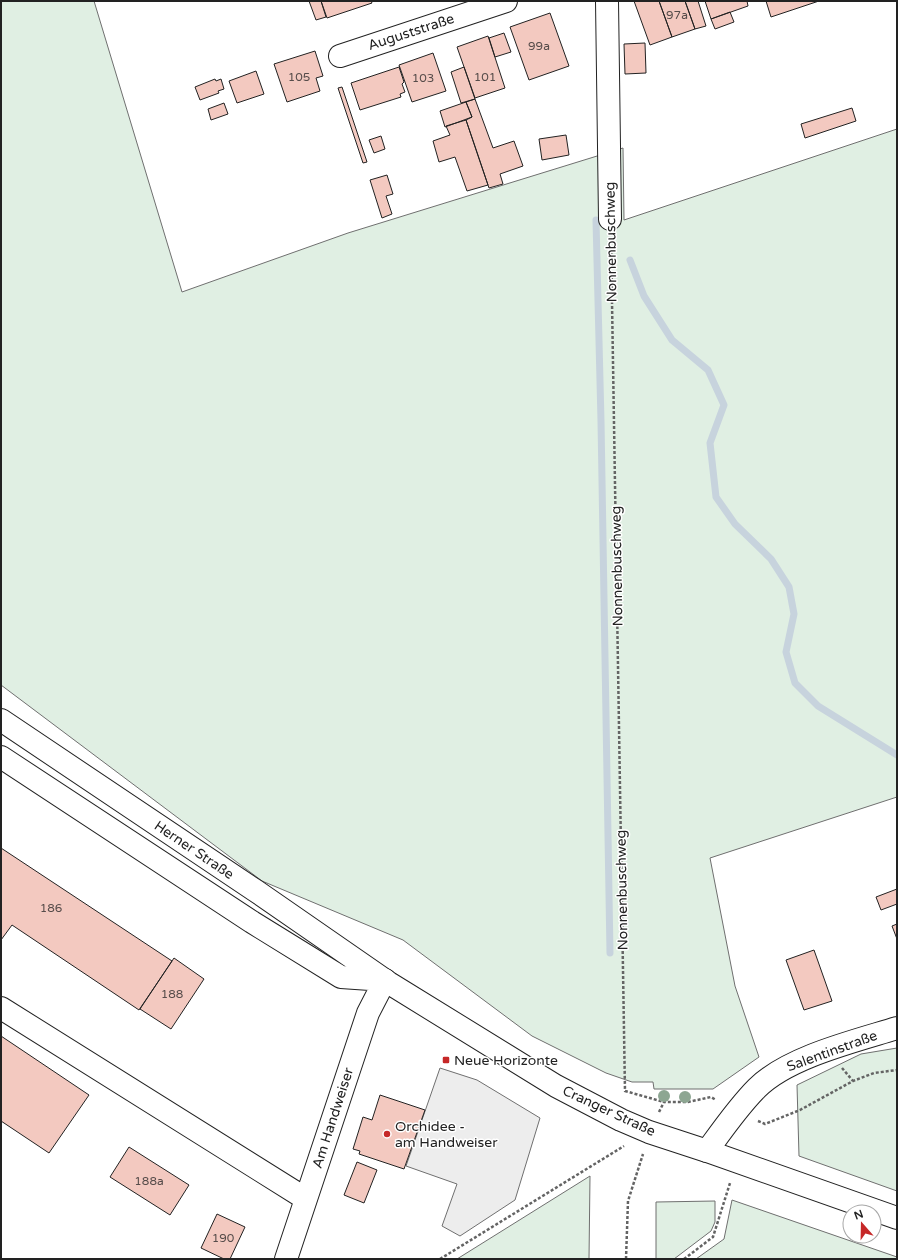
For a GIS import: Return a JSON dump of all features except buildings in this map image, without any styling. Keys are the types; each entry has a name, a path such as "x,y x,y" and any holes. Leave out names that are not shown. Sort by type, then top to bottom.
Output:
{"main road":[{"name":"Auguststraße","path":"340,56 506,1"},
{"name":"Nonnenbuschweg","path":"607,1 610,219"},
{"name":"Herner Straße","path":"1,720 386,980"},
{"path":"1,757 252,922 341,977 386,980"},
{"name":"Cranger Straße","path":"386,980 464,1031 556,1086 621,1120 649,1132 897,1218"},
{"name":"Am Handweiser","path":"286,1259 368,1013 386,980"},
{"path":"1,1008 306,1200"},
{"name":"Salentinstraße","path":"707,1151 736,1111 758,1087 784,1068 832,1048 897,1028"}],"path":[{"name":"Nonnenbuschweg","path":"610,219 626,1091 664,1102"},
{"path":"626,1259 628,1201 649,1132"},
{"path":"684,1259 713,1237 736,1161"},
{"path":"440,1259 505,1220"}],"green space":[{"path":"1,1 94,1 182,292 348,233 623,148 624,220 897,129 897,797 710,858 735,986 759,1057 713,1089 654,1089 653,1082 632,1082 606,1073 532,1036 403,940 262,881 1,685"},
{"path":"897,1048 897,1191 799,1156 797,1085 861,1054"},
{"path":"590,1176 589,1259 457,1259"},
{"path":"732,1200 842,1238 842,1244 859,1244 897,1257 897,1259 696,1259 724,1239"},
{"path":"715,1201 715,1222 711,1231 674,1259 656,1259 656,1202"}],"shaded area":[{"path":"440,1068 477,1080 540,1118 515,1200 460,1236 442,1226 457,1184 406,1166"}],"waterway":[{"path":"596,220 610,953"},
{"path":"630,260 644,296 672,340 708,370 724,405 710,443 716,497 735,524 771,559 789,587 794,614 786,652 795,683 818,706 897,755"}],"place":[{"name":"Neue Horizonte","path":"446,1060"},
{"name":"Orchidee - am Handweiser","path":"387,1134"}]}
